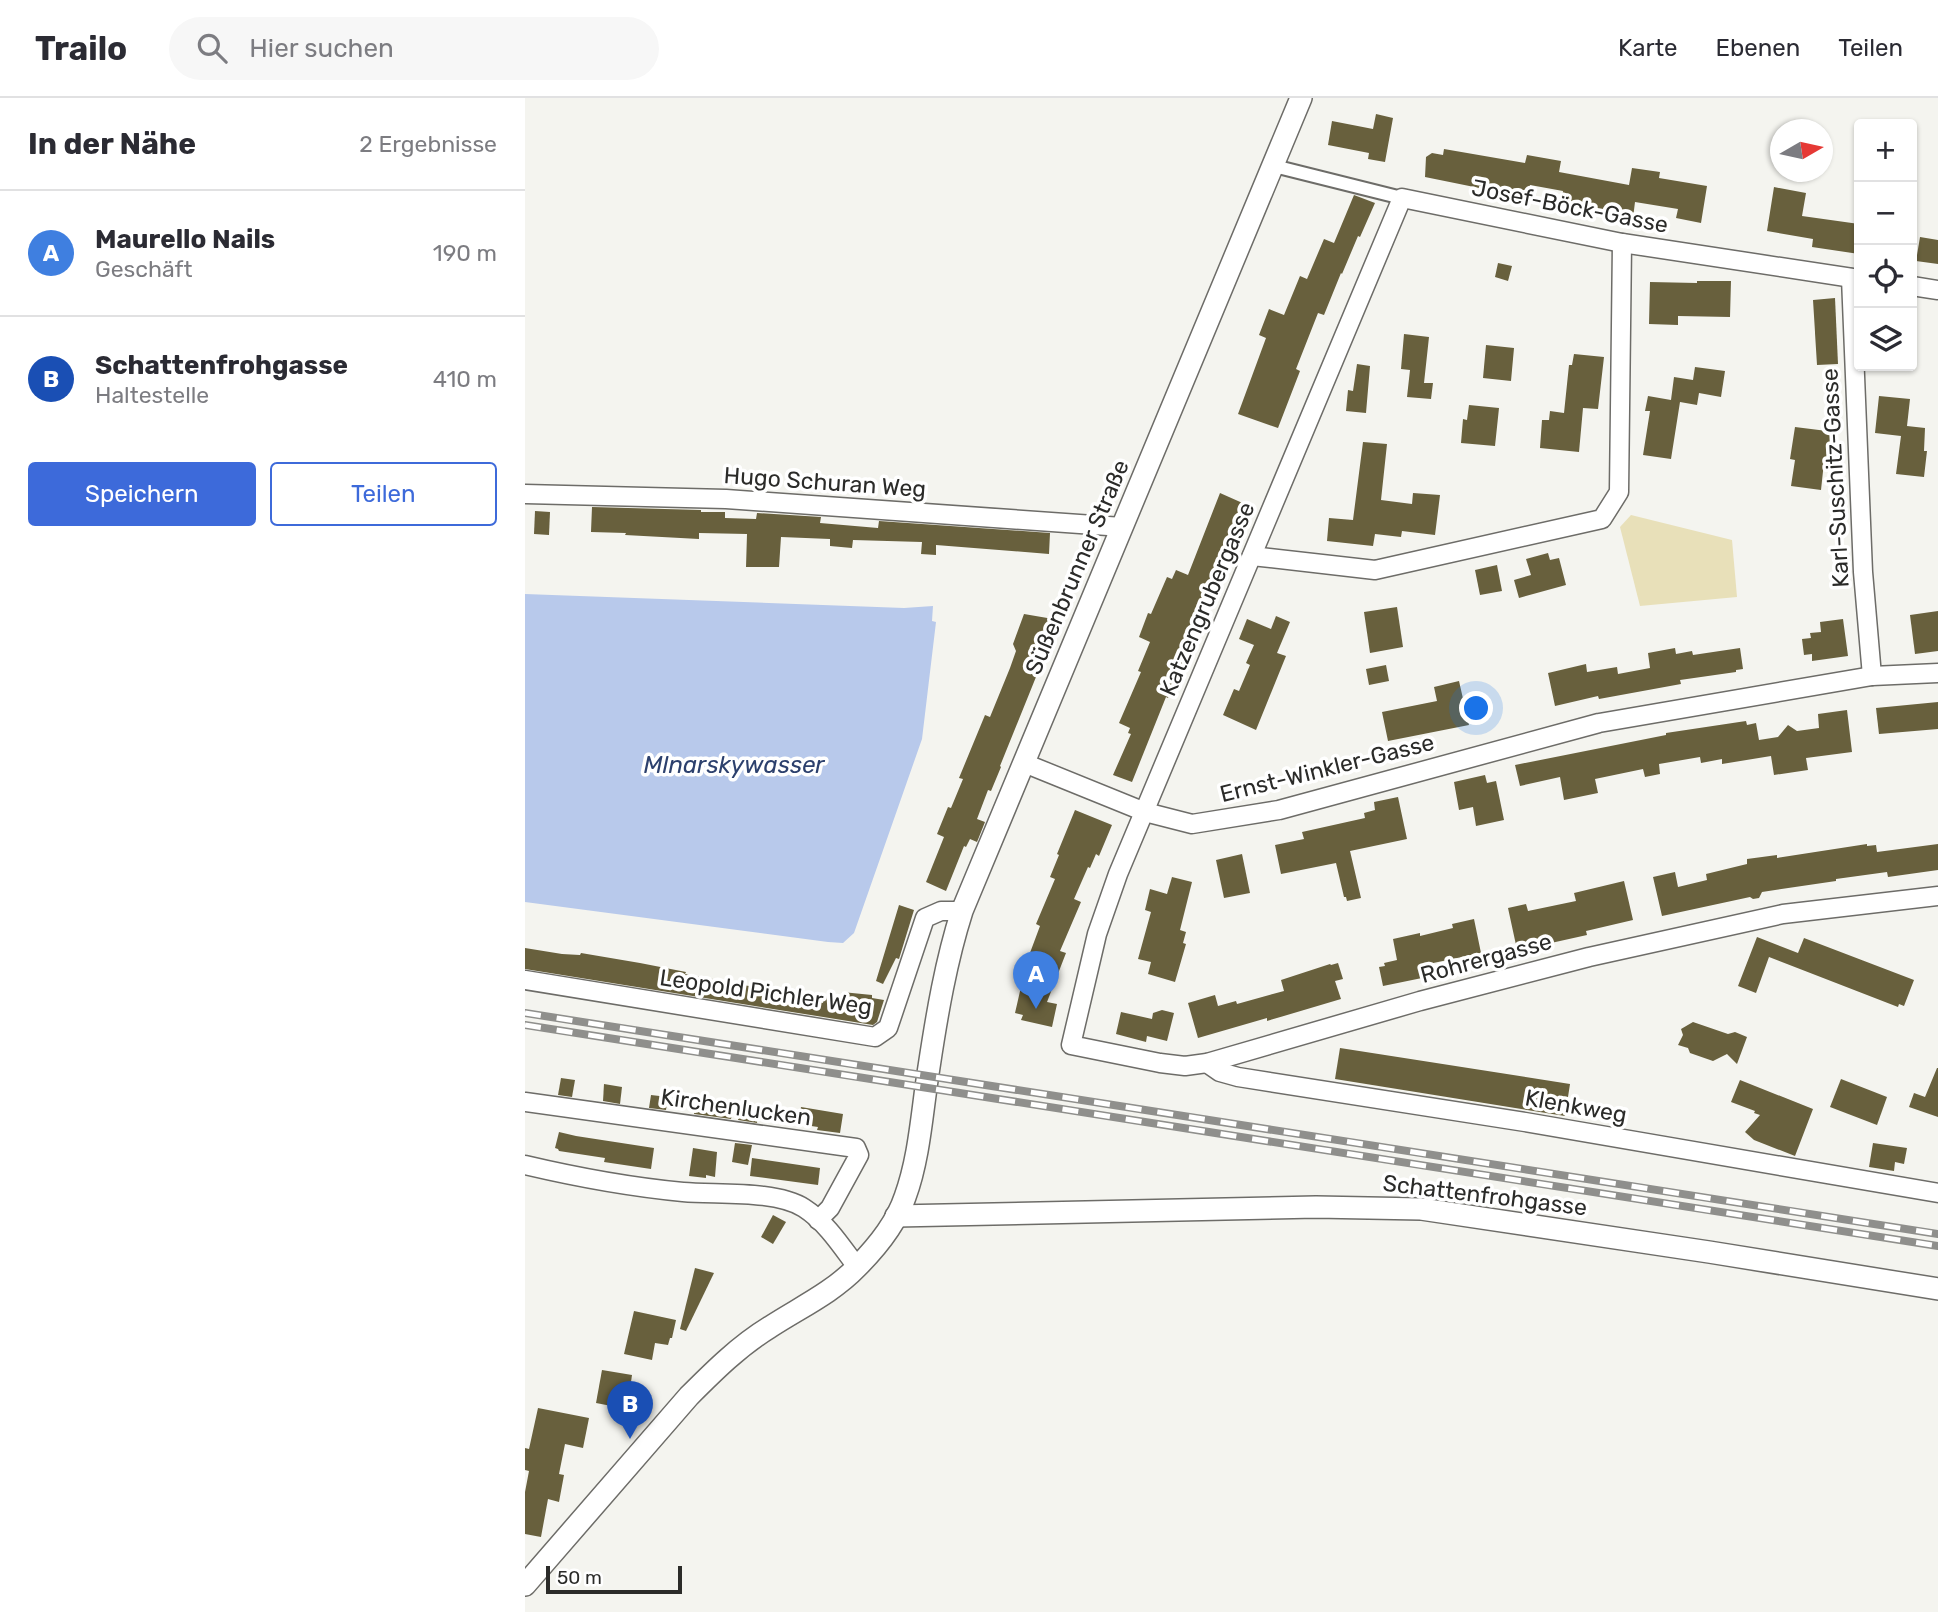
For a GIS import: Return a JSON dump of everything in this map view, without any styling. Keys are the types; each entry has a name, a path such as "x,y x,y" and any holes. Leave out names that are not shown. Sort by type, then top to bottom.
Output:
{"street":[{"name":"Süßenbrunner Straße","path":"525,1585 689,1396 718,1367 768,1328 829,1291 857,1267 883,1239 897,1216 905,1199 918,1146 946,971 962,911 1301,98"},
{"name":"Josef-Böck-Gasse","path":"1274,166 1402,198 1622,243 1854,278"},
{"name":"Katzengrubergasse","path":"1075,1026 1097,934 1118,874 1402,198"},
{"path":"1252,556 1375,570 1602,519 1619,492 1622,243"},
{"path":"1917,287 1938,290"},
{"name":"Karl-Suschitz-Gasse","path":"1856,308 1862,549 1872,676"},
{"name":"Hugo Schuran Weg","path":"525,494 726,499 1122,527"},
{"name":"Ernst-Winkler-Gasse","path":"1024,763 1145,812 1192,824 1279,810 1599,723 1872,676 1938,673"},
{"name":"Rohrergasse","path":"1075,1026 1071,1045 1160,1063 1185,1066 1207,1063 1420,1001 1589,957 1783,914 1938,895"},
{"name":"Leopold Pichler Weg","path":"525,980 874,1037 888,1028 925,918 941,911 962,911"},
{"name":"Klenkweg","path":"1207,1063 1220,1072 1238,1077 1525,1122 1938,1193"},
{"name":"Kirchenlucken","path":"525,1102 856,1148 859,1155 830,1208 818,1220"},
{"path":"525,1165 615,1182 682,1191 775,1197 792,1202 805,1208 818,1220 857,1267"},
{"name":"Schattenfrohgasse","path":"897,1216 1316,1207 1421,1209 1938,1289"}],"shaded area":[{"path":"1631,515 1732,540 1737,597 1640,606 1620,527"}],"water":[{"name":"Mlnarskywasser","path":"525,594 904,608 933,606 932,621 936,622 922,739 854,933 843,943 828,942 525,902"}],"building":[{"path":"1376,114 1393,118 1385,162 1368,159 1369,153 1328,145 1332,121 1373,129"},
{"path":"1444,149 1525,163 1527,155 1561,161 1559,172 1629,185 1632,168 1660,172 1659,178 1707,186 1701,223 1676,218 1678,209 1635,202 1633,218 1567,207 1568,201 1562,200 1563,191 1530,185 1528,198 1425,177 1426,157 1432,153 1443,155"},
{"path":"1774,187 1806,193 1802,216 1854,223 1854,253 1812,247 1813,239 1767,231"},
{"path":"1354,195 1375,203 1324,315 1318,313 1296,369 1300,371 1278,428 1238,414 1266,338 1259,335 1269,309 1284,315 1300,276 1307,279 1324,239 1334,243"},
{"path":"1920,237 1938,240 1938,264 1917,261"},
{"path":"1498,263 1512,266 1508,281 1495,277"},
{"path":"1731,281 1730,317 1678,316 1678,325 1649,324 1650,282"},
{"path":"1835,298 1838,364 1817,365 1813,300"},
{"path":"1404,334 1429,337 1424,383 1433,383 1431,399 1407,397 1410,370 1401,369"},
{"path":"1486,345 1514,348 1511,381 1483,378"},
{"path":"1574,354 1604,357 1598,409 1583,408 1579,452 1540,448 1542,420 1549,420 1550,411 1564,413 1569,365 1572,365"},
{"path":"1357,364 1370,366 1366,413 1346,411 1348,390 1353,391"},
{"path":"1695,367 1725,371 1721,397 1699,393 1697,405 1680,402 1671,459 1643,455 1650,411 1645,411 1648,396 1671,400 1674,377 1693,380"},
{"path":"1879,396 1910,399 1907,426 1925,428 1924,451 1927,451 1924,477 1896,474 1901,436 1875,433"},
{"path":"1469,405 1499,408 1495,446 1461,443 1463,419 1467,420"},
{"path":"1795,427 1835,432 1831,463 1824,462 1821,490 1791,486 1795,460 1790,459"},
{"path":"1363,442 1387,444 1381,500 1412,504 1413,493 1440,495 1435,535 1402,531 1401,537 1375,534 1373,546 1327,541 1329,518 1353,520"},
{"path":"1220,493 1247,505 1204,603 1201,602 1189,630 1196,633 1168,698 1166,697 1132,782 1113,775 1131,734 1128,733 1130,728 1119,723 1141,672 1138,671 1150,642 1139,637 1167,577 1172,579 1176,570 1188,575"},
{"path":"592,507 701,510 725,512 725,518 756,519 757,513 821,517 820,523 878,528 879,521 1050,533 1049,554 936,545 936,555 921,554 922,542 853,540 852,548 830,546 830,539 781,537 779,567 746,567 747,534 699,533 699,539 591,532"},
{"path":"535,511 550,512 549,535 534,534"},
{"path":"1548,553 1550,560 1559,558 1566,585 1519,598 1514,580 1531,575 1526,559"},
{"path":"1497,565 1502,591 1480,595 1475,570"},
{"path":"1397,607 1403,647 1370,653 1364,612"},
{"path":"1938,611 1938,651 1915,654 1910,615"},
{"path":"1024,614 1059,620 1001,767 991,791 988,790 977,819 985,822 977,842 970,839 966,847 964,846 946,891 926,882 944,837 937,834 963,779 959,778 985,715 990,717 1010,668 1016,651 1013,644"},
{"path":"1276,616 1290,622 1277,653 1286,656 1256,730 1223,715 1234,689 1239,691 1250,665 1246,663 1254,645 1239,639 1247,619 1271,629"},
{"path":"1843,619 1848,656 1812,661 1812,654 1804,655 1802,639 1811,638 1810,633 1821,632 1820,622"},
{"path":"1675,648 1676,654 1692,651 1693,655 1740,648 1743,669 1680,680 1681,684 1599,699 1598,696 1555,706 1548,673 1586,664 1587,672 1617,667 1618,674 1650,668 1648,653"},
{"path":"1386,665 1389,681 1369,685 1366,669"},
{"path":"1459,681 1469,725 1388,741 1382,712 1437,701 1434,687"},
{"path":"1938,702 1938,729 1879,734 1876,708"},
{"path":"1847,710 1852,752 1806,758 1808,770 1774,775 1771,756 1722,764 1722,759 1701,763 1700,757 1659,764 1660,774 1645,777 1643,769 1595,779 1598,793 1564,800 1560,777 1520,786 1515,765 1666,733 1746,721 1747,725 1756,723 1759,740 1778,737 1788,725 1797,731 1819,728 1818,714"},
{"path":"1485,775 1487,783 1496,781 1504,820 1476,826 1473,807 1459,810 1454,782"},
{"path":"1398,797 1407,839 1350,851 1361,898 1347,901 1344,897 1336,863 1281,874 1275,845 1304,839 1302,832 1365,818 1364,813 1375,810 1374,802"},
{"path":"1075,810 1112,825 1099,856 1096,854 1090,868 1088,867 1074,899 1081,902 1060,951 1066,953 1047,1002 1057,1004 1052,1027 1021,1020 1023,1015 1015,1013 1023,978 1021,977 1040,926 1036,924 1055,879 1050,877"},
{"path":"1867,844 1876,845 1877,852 1938,844 1938,870 1888,877 1887,872 1836,879 1762,892 1759,898 1750,897 1662,916 1653,877 1675,872 1678,887 1707,880 1706,874 1747,864 1747,859 1777,855 1777,858"},
{"path":"1242,854 1250,893 1224,898 1216,860"},
{"path":"1172,877 1192,882 1180,930 1186,932 1183,943 1186,944 1175,982 1148,974 1151,962 1138,959 1151,912 1145,910 1150,889 1167,894"},
{"path":"1624,881 1633,920 1586,931 1587,935 1551,943 1550,938 1516,945 1508,908 1526,904 1528,911 1576,901 1574,893"},
{"path":"899,905 914,910 899,959 896,958 883,984 876,981"},
{"path":"1474,919 1481,953 1419,966 1422,978 1383,986 1379,967 1397,960 1393,939 1453,928 1452,924"},
{"path":"1757,937 1798,953 1804,938 1914,980 1904,1006 1899,1004 1898,1007 1769,957 1756,993 1738,986"},
{"path":"525,948 562,954 581,953 640,963 686,972 685,974 713,981 794,992 793,998 823,1003 824,996 841,998 842,992 872,995 872,998 884,1000 877,1022 873,1025 525,969"},
{"path":"1338,963 1343,979 1335,981 1341,999 1198,1038 1188,1003 1215,995 1218,1006 1236,1001 1237,1004 1284,991 1281,980"},
{"path":"1162,1010 1174,1013 1167,1041 1147,1036 1146,1042 1116,1034 1121,1012 1152,1019 1153,1013"},
{"path":"1693,1022 1728,1034 1735,1032 1747,1037 1737,1064 1727,1054 1713,1061 1690,1053 1688,1048 1678,1045 1683,1035 1681,1029"},
{"path":"1340,1048 1570,1084 1565,1116 1335,1079"},
{"path":"1937,1068 1938,1117 1909,1107 1914,1093 1925,1097"},
{"path":"561,1078 575,1080 572,1097 558,1095"},
{"path":"1841,1079 1887,1097 1877,1125 1830,1107"},
{"path":"1740,1080 1813,1109 1795,1156 1754,1140 1745,1132 1760,1115 1731,1102"},
{"path":"604,1084 622,1087 620,1104 603,1101"},
{"path":"651,1095 668,1097 666,1110 649,1108"},
{"path":"697,1096 735,1103 731,1119 694,1114"},
{"path":"801,1107 843,1114 840,1133 798,1124"},
{"path":"740,1111 758,1113 757,1123 738,1120"},
{"path":"559,1132 654,1148 651,1169 604,1162 605,1158 559,1151 555,1148"},
{"path":"735,1143 752,1145 748,1165 732,1162"},
{"path":"1873,1143 1907,1148 1904,1164 1895,1162 1894,1171 1869,1167"},
{"path":"693,1148 717,1152 715,1177 689,1176"},
{"path":"752,1158 820,1168 818,1185 750,1176"},
{"path":"773,1215 786,1222 773,1244 761,1237"},
{"path":"695,1268 714,1273 686,1331 680,1329"},
{"path":"634,1311 676,1320 668,1345 655,1343 652,1360 624,1354"},
{"path":"602,1370 632,1375 627,1409 596,1403"},
{"path":"538,1408 589,1418 583,1448 565,1444 559,1474 564,1475 559,1502 548,1499 541,1537 525,1534 525,1492 529,1471 525,1470 525,1448 529,1449"}],"railway":[{"path":"525,1013 1938,1234"},
{"path":"525,1025 1938,1246"}],"place":[{"name":"Maurello Nails","path":"1036,1009"},
{"name":"Schattenfrohgasse","path":"630,1439"}]}
